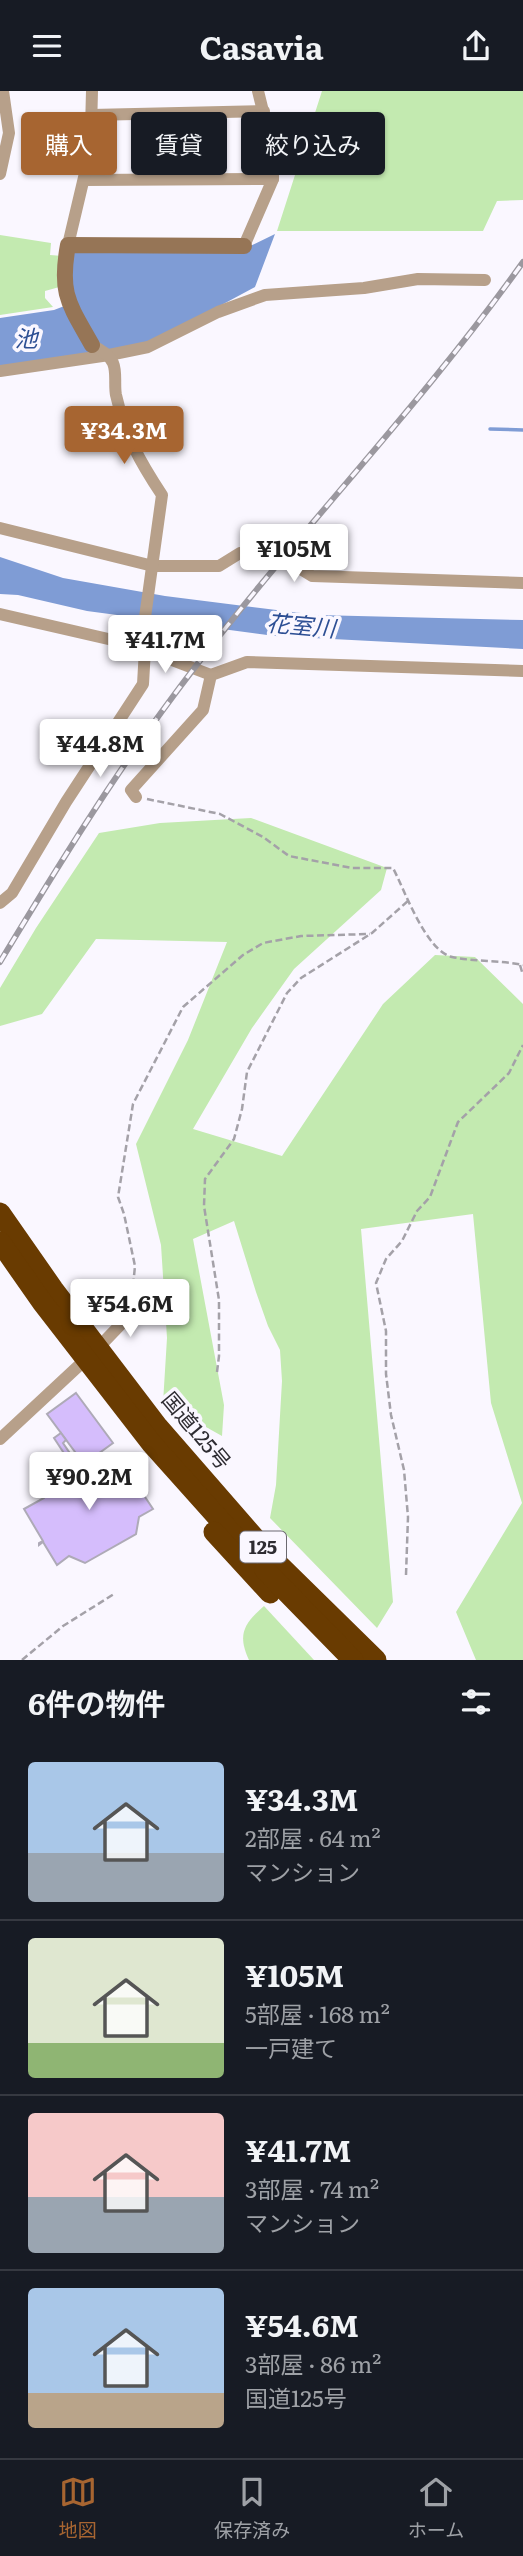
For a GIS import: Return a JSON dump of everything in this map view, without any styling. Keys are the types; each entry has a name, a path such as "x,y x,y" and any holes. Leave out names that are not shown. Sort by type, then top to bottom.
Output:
{"highway":[{"name":"国道125号","path":"0,1213 92,1354"},
{"name":"国道125号","path":"0,1243 266,1572 353,1660"},
{"name":"国道125号","path":"155,1436 273,1559 376,1660"},
{"path":"155,1436 187,1499 232,1552 335,1660"},
{"path":"155,1436 213,1474 259,1526 390,1660"}],"street":[{"path":"0,174 9,133 3,91"},
{"path":"92,91 92,112"},
{"path":"68,245 244,246 273,179 273,152 258,91"},
{"path":"117,114 264,111"},
{"path":"0,903 12,893 66,802 143,684 144,644 162,495 140,463 125,432 115,391 115,366 109,355 92,345 65,292 64,270 68,245 85,175"},
{"path":"84,180 273,179"},
{"path":"0,371 148,348 218,312 265,295 364,288 418,279 485,280"},
{"path":"0,528 152,569 219,566 240,553 281,557 312,576 523,583"},
{"path":"0,614 130,644 144,644 211,675 247,662 523,671"},
{"path":"136,797 131,790 203,710 211,675"},
{"path":"0,1439 92,1354 122,1323 131,1307"}],"path":[{"path":"136,797 220,814 263,837 289,856 352,868 393,869 418,922 429,939 449,957 521,964 523,975"},
{"path":"217,1372 219,1300 204,1206 205,1179 234,1139 242,1109 247,1072 287,993 301,978 372,933 409,900"},
{"path":"131,1307 135,1266 118,1197 133,1104 183,1006 243,955 263,943 301,936 372,933"},
{"path":"406,1575 408,1517 404,1470 391,1415 386,1374 386,1331 376,1283 386,1259 402,1241 417,1211 430,1197 457,1122 509,1073 523,1045"},
{"path":"22,1660 63,1626 114,1594"}],"green space":[{"path":"322,91 523,91 523,200 497,201 483,231 277,231 295,175 385,175 385,112 315,112"},
{"path":"0,235 51,243 50,255 63,256 63,286 45,291 45,298 53,307 0,315"},
{"path":"251,818 387,868 381,890 294,969 252,1028 193,1129 282,1156 383,1004 435,955 475,957 523,1004 523,1660 476,1660 456,1612 522,1503 491,1403 473,1214 361,1229 393,1602 377,1628 270,1518 276,1485 282,1381 280,1350 268,1326 234,1221 193,1239 224,1405 222,1436 163,1403 167,1338 161,1245 136,1144 188,1040 227,942 96,939 42,1014 0,1026 0,988 99,833 160,823"},
{"path":"264,1606 314,1660 249,1660 243,1643 244,1630"}],"water":[{"path":"275,234 255,287 147,345 109,352 95,344 71,302 70,247 244,249"},
{"name":"池","path":"67,305 101,354 0,368 0,318 54,310"},
{"name":"花室川","path":"0,557 63,578 165,596 317,615 523,620 523,649 275,636 87,611 18,595 0,594"}],"building":[{"path":"76,1393 113,1443 84,1464 47,1414"},
{"path":"61,1433 66,1440 63,1443 80,1468 75,1470 54,1438"},
{"path":"120,1456 138,1486 143,1483 145,1485 139,1488 153,1509 139,1517 136,1534 85,1563 69,1556 57,1565 43,1542 39,1545 43,1541 24,1509 44,1498 51,1487 66,1474 82,1466 88,1476 92,1475 91,1471"}],"waterway":[{"path":"490,429 523,430"}],"railway":[{"path":"0,962 62,860 150,727 216,640 438,373 523,262"}]}
